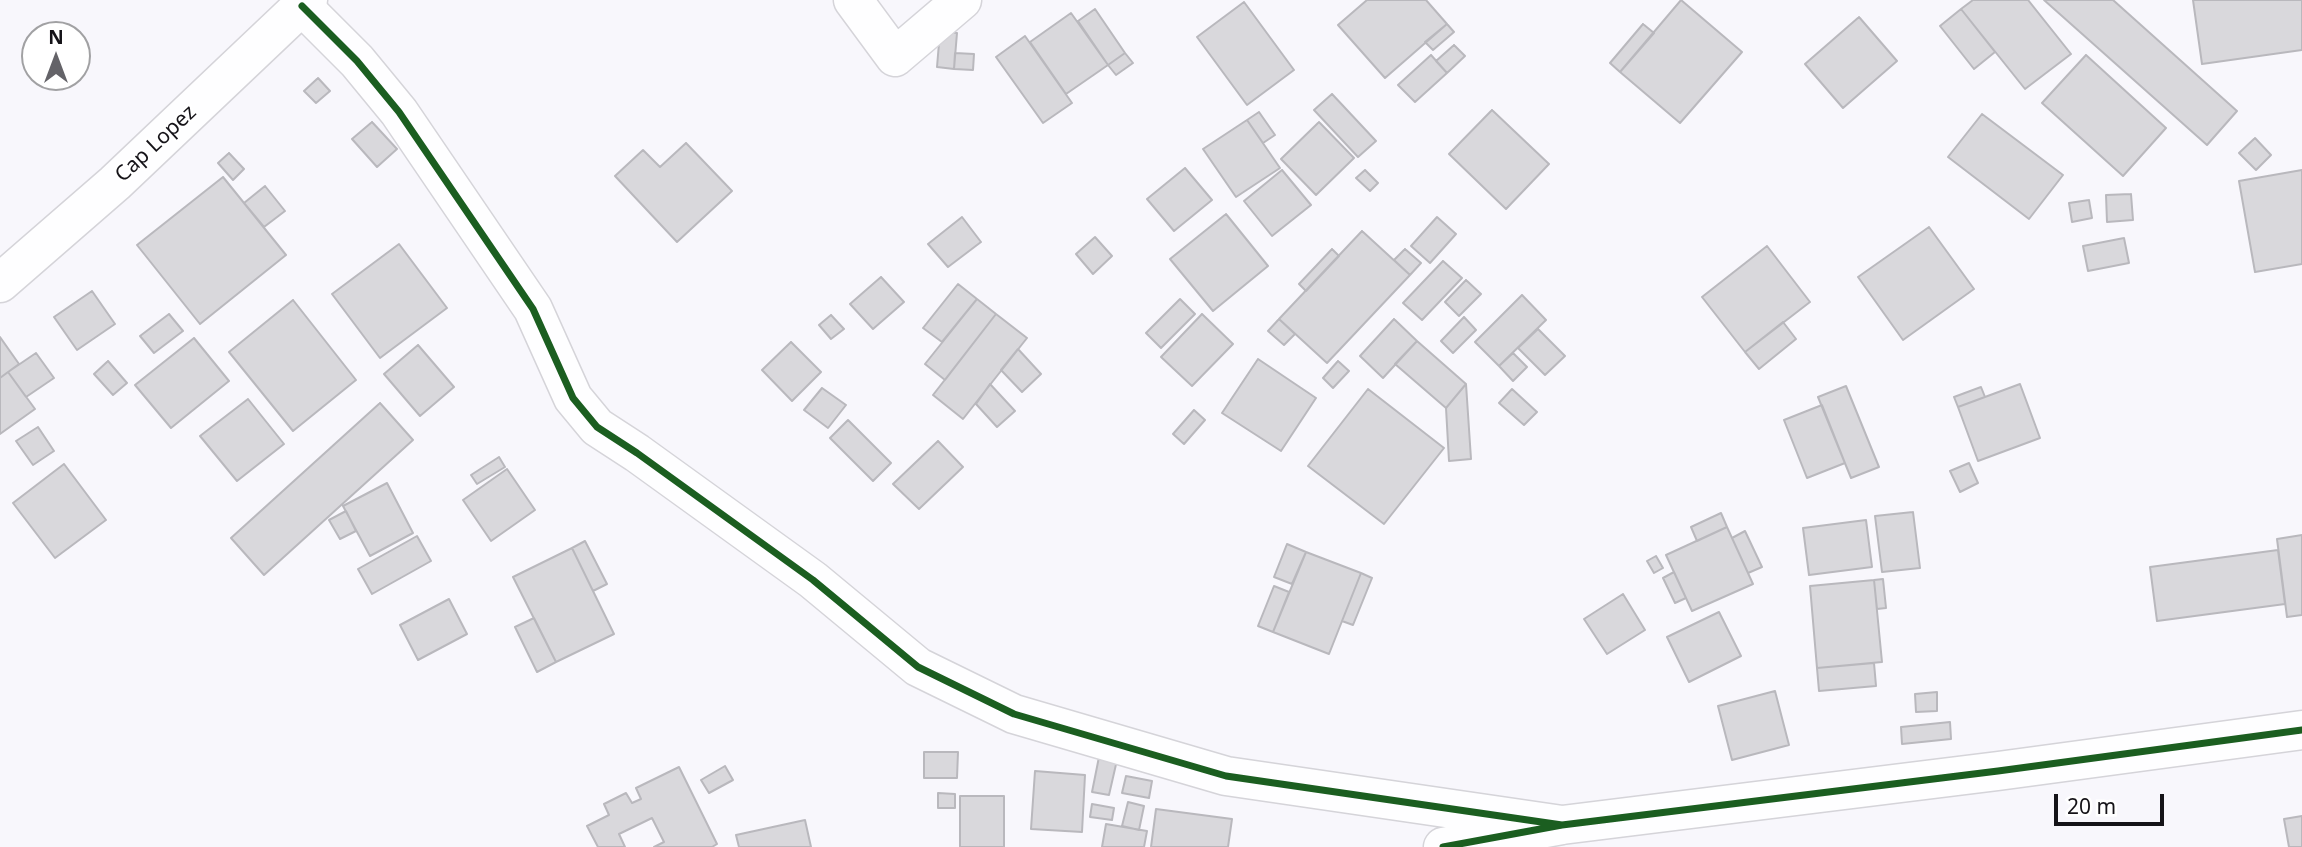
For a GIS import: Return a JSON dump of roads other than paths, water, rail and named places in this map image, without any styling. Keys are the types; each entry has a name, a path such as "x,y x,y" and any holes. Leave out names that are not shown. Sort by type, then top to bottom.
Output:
{"street":[{"path":"853,0 895,57 962,0"},
{"path":"305,3 399,112 533,310 573,398 597,427 638,453 813,580 918,667 1014,714 1226,776 1562,825"},
{"name":"Cap Lopez","path":"0,283 115,183 305,3"},
{"path":"1443,847 1562,825 2302,730"}]}
